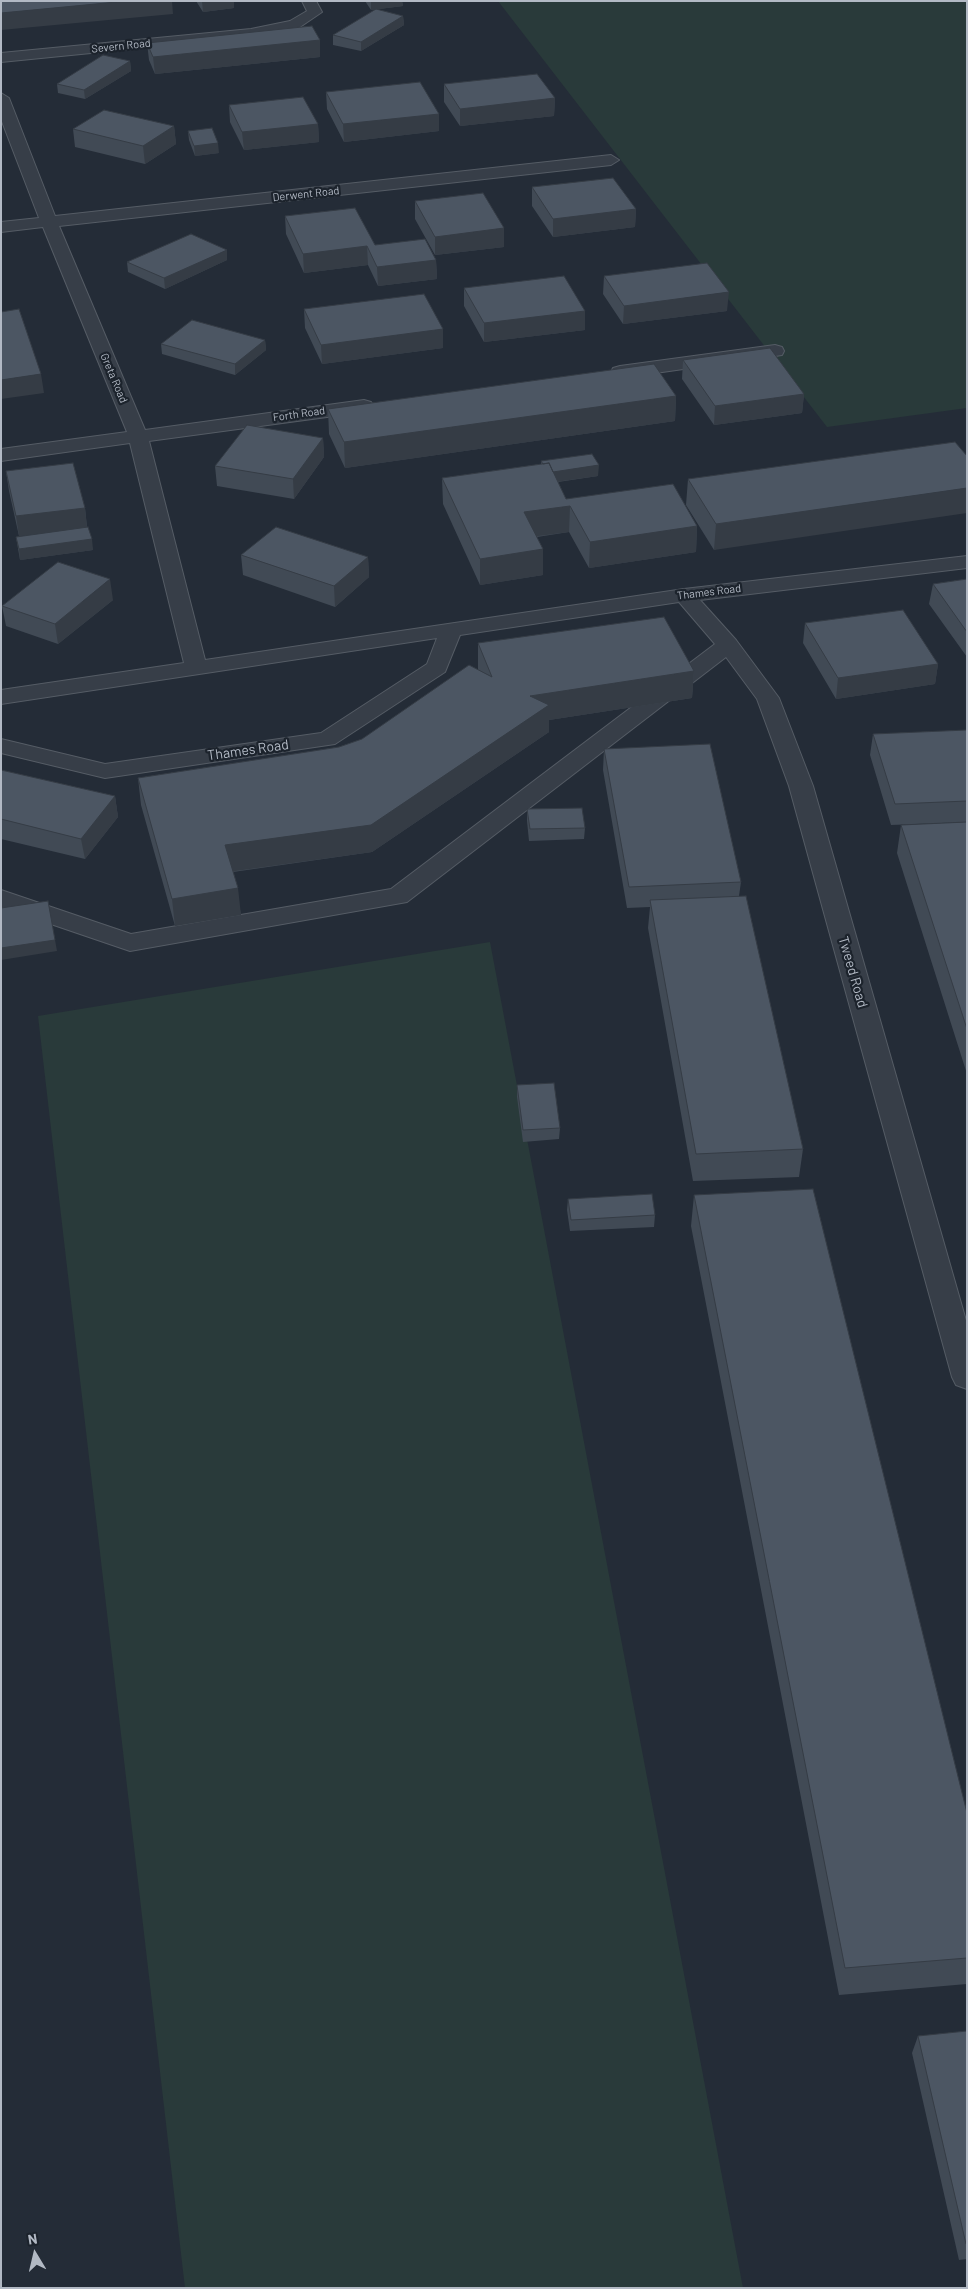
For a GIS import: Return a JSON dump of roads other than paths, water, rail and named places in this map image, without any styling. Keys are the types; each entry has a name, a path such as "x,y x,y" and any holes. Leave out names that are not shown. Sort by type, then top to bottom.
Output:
{"street":[{"name":"Severn Road","path":"1,58 259,31 295,24 315,12 309,1"},
{"name":"Greta Road","path":"1,98 49,222 138,436 196,667"},
{"name":"Derwent Road","path":"1,227 611,160"},
{"path":"599,374 775,351"},
{"name":"Forth Road","path":"1,455 383,403"},
{"name":"Thames Road","path":"1,697 684,595 967,562"},
{"name":"Tweed Road","path":"684,595 728,645 768,698 801,786 967,1377"},
{"name":"Thames Road","path":"1,746 106,770 327,739 438,667 451,629"},
{"path":"1,898 130,943 398,896 728,645"}]}
